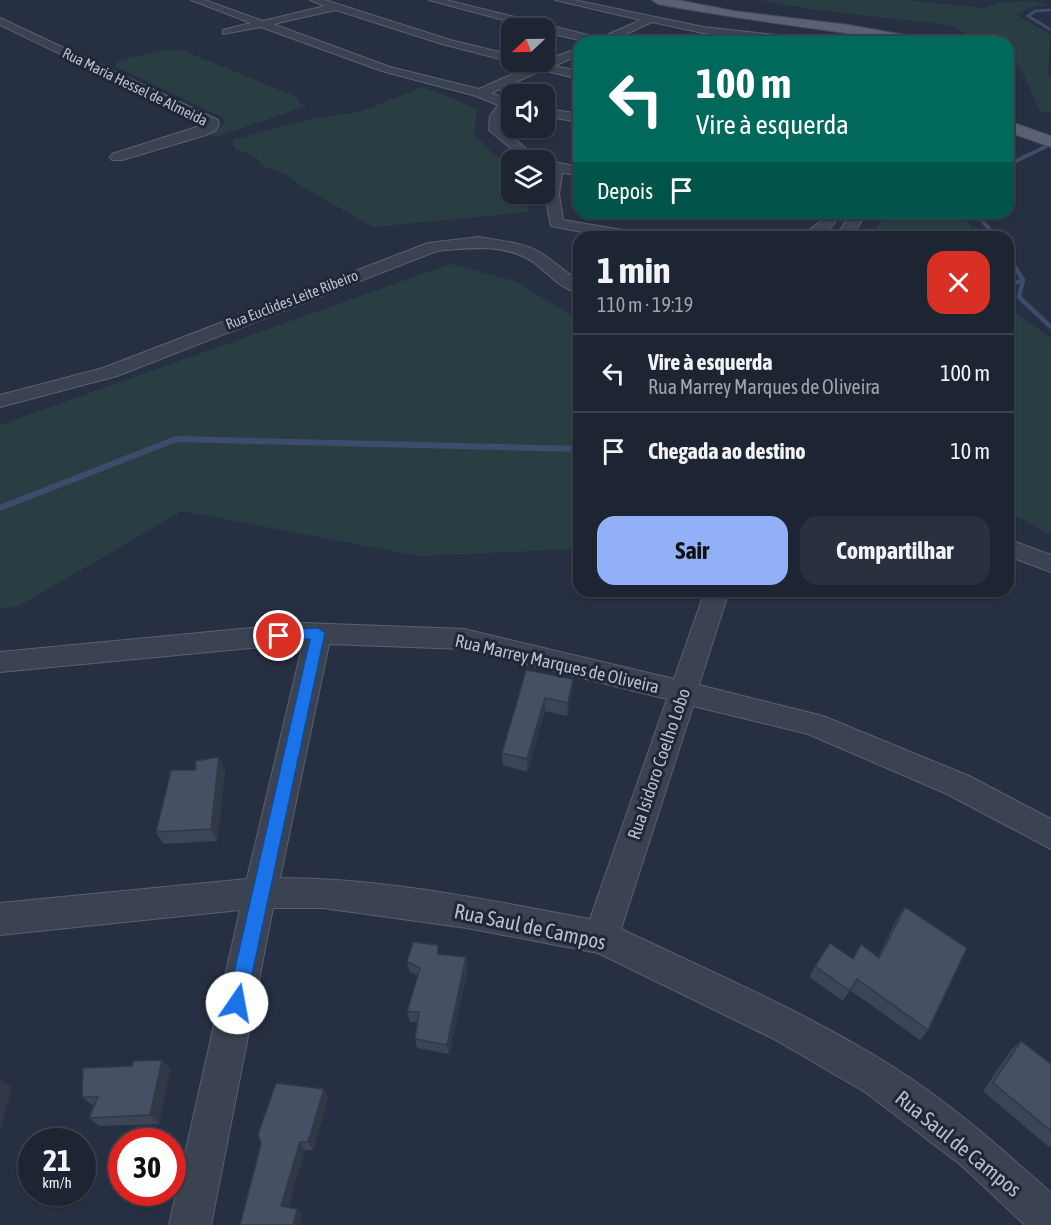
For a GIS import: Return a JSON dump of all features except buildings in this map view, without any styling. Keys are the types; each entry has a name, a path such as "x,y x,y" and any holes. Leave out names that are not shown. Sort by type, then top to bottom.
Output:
{"main road":[{"path":"658,0 734,15 888,36"}],"street":[{"path":"196,0 386,69 480,93 501,103"},
{"path":"315,0 446,42 501,56"},
{"path":"434,0 502,18"},
{"path":"560,0 703,30 758,36"},
{"path":"227,32 335,7"},
{"path":"615,36 673,10"},
{"name":"Rua Maria Hessel de Almeida","path":"0,21 213,123 211,128 201,132 117,158"},
{"path":"555,32 575,36"},
{"path":"555,61 573,54"},
{"path":"555,70 573,74"},
{"path":"480,93 530,72"},
{"path":"501,109 498,110 495,123 496,130 501,134"},
{"path":"555,114 573,117"},
{"path":"506,138 521,150"},
{"path":"555,167 573,170"},
{"path":"553,204 556,223 601,231"},
{"path":"816,231 826,225 829,219"},
{"name":"Rua Euclides Leite Ribeiro","path":"0,386 100,359 424,237 472,232 511,235 536,242 557,252"},
{"name":"Rua Euclides Leite Ribeiro","path":"0,401 110,372 434,246 479,242 522,250 538,258 558,276 573,285"},
{"path":"1014,549 1051,564"},
{"name":"Rua Isidoro Coelho Lobo","path":"601,937 715,597"},
{"path":"190,1225 318,633"},
{"name":"Rua Marrey Marques de Oliveira","path":"0,662 318,633 464,639 813,724 958,785 1051,835"},
{"name":"Rua Saul de Campos","path":"0,919 260,893 334,894 466,912 601,937 785,1025 878,1079 975,1151 1051,1221"}],"green space":[{"path":"760,0 904,0 985,8 999,2 1033,1 1051,5 1032,7 1016,15 1050,34 1048,75 1051,79 1051,112 1041,113 1023,73 1014,62 1014,36 971,36 949,25 809,9"},
{"path":"163,50 182,50 297,97 298,102 307,106 212,137 211,133 224,124 220,116 114,66 121,60"},
{"path":"423,87 477,109 474,134 493,154 501,158 501,204 529,204 528,212 373,227 298,184 286,174 264,167 256,157 235,149 232,140 315,118 359,112"},
{"path":"882,219 966,219 974,231 875,231"},
{"path":"450,264 515,281 573,316 573,549 419,556 182,511 19,606 0,609 0,425"},
{"path":"1014,312 1051,338 1051,535 1014,515"}],"waterway":[{"path":"1051,10 1035,11 1028,16 1051,30"},
{"path":"1014,162 1051,144"},
{"path":"981,219 991,231"},
{"path":"1014,266 1023,280"},
{"path":"1014,284 1023,280"},
{"path":"1023,280 1019,297 1051,327"},
{"path":"0,508 176,439 573,449"}],"route":[{"path":"237,1003 318,633 279,636"}]}
